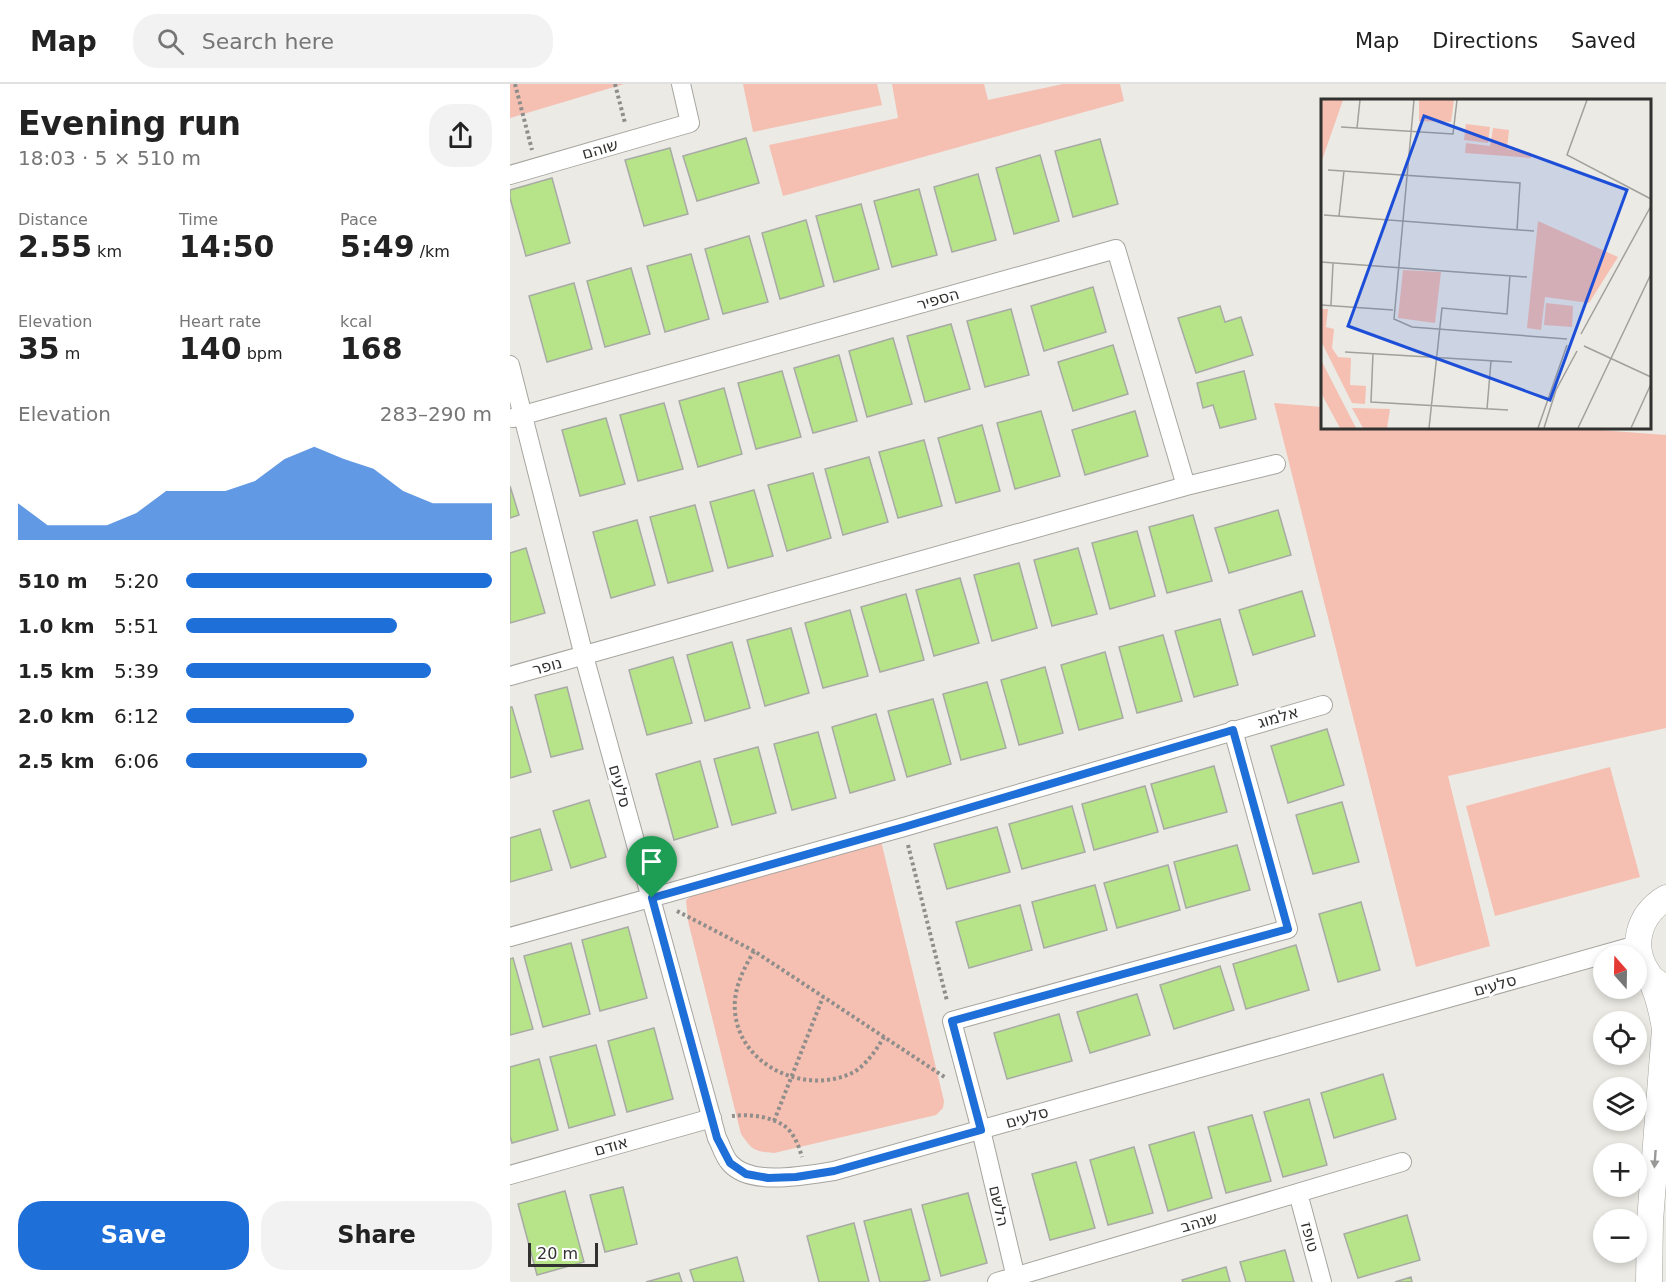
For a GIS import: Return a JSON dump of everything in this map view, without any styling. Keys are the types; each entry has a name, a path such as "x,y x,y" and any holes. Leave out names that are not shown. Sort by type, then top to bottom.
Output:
{"street":[{"name":"שוהם","path":"510,176 690,123 681,84"},
{"name":"הספיר","path":"516,417 1116,249 1186,486"},
{"name":"סלעים","path":"510,365 516,417 652,898 717,1138 730,1163 746,1174 768,1178 834,1171 1593,957"},
{"path":"584,656 1186,486 1276,464"},
{"name":"נופר","path":"510,676 584,656"},
{"name":"אלמוג","path":"652,898 1323,705"},
{"path":"981,1130 952,1021 1288,929 1233,730"},
{"path":"510,937 652,898"},
{"path":"1637,945 1639,930 1646,915 1666,898"},
{"path":"1647,969 1658,983 1657,991 1665,1029 1650,1221 1649,1282"},
{"name":"אודם","path":"510,1175 712,1118"},
{"name":"הלשם","path":"981,1130 1016,1279"},
{"name":"שנהב","path":"997,1282 1016,1279 1402,1162"},
{"name":"טופז","path":"1298,1193 1322,1282"}],"path":[{"path":"515,84 536,168"},
{"path":"615,84 630,141"},
{"path":"904,827 952,1021"},
{"path":"652,898 754,951 972,1095"},
{"path":"754,951 741,975 736,994 735,1011 738,1029 748,1046 763,1062 791,1077 811,1081 831,1080 856,1071 871,1057 884,1037"},
{"path":"774,1121 822,996"},
{"path":"712,1118 743,1115 785,1125 798,1144 807,1175"}],"shaded area":[{"path":"510,84 624,84 510,118"},
{"path":"743,84 877,84 882,105 753,132"},
{"path":"892,84 984,84 988,100 1063,84 1120,84 1124,101 783,196 769,145 898,118"},
{"path":"1274,403 1321,407 1321,429 1586,429 1666,435 1666,728 1448,776 1490,946 1416,967"},
{"path":"1610,767 1640,877 1495,916 1466,806"},
{"path":"881,841 944,1101 943,1108 936,1115 774,1153 758,1151 751,1147 741,1134 688,921 686,900 695,894"}],"building":[{"path":"746,138 759,183 697,201 683,156"},
{"path":"1100,139 1118,204 1073,217 1055,151"},
{"path":"670,148 688,214 644,226 625,160"},
{"path":"1040,155 1059,221 1014,234 996,168"},
{"path":"978,174 996,240 952,252 934,187"},
{"path":"552,178 570,243 526,256 510,198 510,190"},
{"path":"919,189 937,255 892,267 874,201"},
{"path":"861,204 879,269 834,282 816,216"},
{"path":"806,220 824,286 780,299 762,233"},
{"path":"749,236 768,302 723,314 705,249"},
{"path":"691,254 709,319 665,332 647,266"},
{"path":"631,268 650,334 605,347 587,281"},
{"path":"574,283 592,349 547,362 529,296"},
{"path":"1093,287 1106,332 1044,351 1031,306"},
{"path":"1220,306 1225,322 1241,317 1253,355 1196,373 1178,318"},
{"path":"1011,309 1029,375 985,387 967,321"},
{"path":"951,324 970,389 925,402 907,336"},
{"path":"893,338 912,404 867,417 849,351"},
{"path":"1113,345 1128,394 1073,411 1058,362"},
{"path":"839,355 857,421 813,433 794,368"},
{"path":"782,371 801,437 756,449 738,383"},
{"path":"1244,371 1256,419 1220,428 1213,405 1203,408 1197,383"},
{"path":"724,388 742,454 698,467 679,401"},
{"path":"664,403 683,469 638,481 620,415"},
{"path":"1041,411 1060,476 1015,489 997,423"},
{"path":"1135,411 1148,456 1085,475 1072,430"},
{"path":"606,418 625,484 580,496 562,430"},
{"path":"982,425 1000,491 956,503 938,438"},
{"path":"924,440 942,506 898,518 879,452"},
{"path":"869,457 888,522 843,535 825,469"},
{"path":"813,473 831,538 787,551 768,485"},
{"path":"510,486 519,515 510,518"},
{"path":"754,490 773,556 728,568 710,502"},
{"path":"695,505 713,571 668,583 650,517"},
{"path":"1278,510 1291,555 1229,573 1215,528"},
{"path":"1193,515 1212,581 1167,593 1149,527"},
{"path":"637,520 655,585 611,598 593,532"},
{"path":"1137,531 1155,596 1110,609 1092,543"},
{"path":"526,548 545,613 510,623 510,553"},
{"path":"1078,548 1097,614 1052,626 1034,560"},
{"path":"1019,563 1037,628 992,641 974,575"},
{"path":"960,578 979,643 934,656 916,590"},
{"path":"1302,591 1315,636 1253,655 1239,610"},
{"path":"906,594 924,660 880,672 861,607"},
{"path":"850,610 868,676 823,688 805,623"},
{"path":"1220,619 1238,685 1194,697 1175,631"},
{"path":"791,628 809,693 765,706 747,640"},
{"path":"1163,635 1182,701 1137,713 1119,647"},
{"path":"732,642 750,708 705,721 687,655"},
{"path":"1105,652 1123,718 1079,730 1061,665"},
{"path":"673,657 692,723 647,735 629,670"},
{"path":"1045,667 1063,733 1019,745 1001,680"},
{"path":"987,682 1006,748 961,760 943,694"},
{"path":"567,687 583,749 551,757 535,695"},
{"path":"933,699 951,764 907,777 888,711"},
{"path":"510,707 512,707 531,772 510,778"},
{"path":"876,714 895,780 850,793 832,727"},
{"path":"1327,729 1344,785 1288,803 1271,746"},
{"path":"818,732 836,798 792,810 774,744"},
{"path":"758,747 776,813 732,825 714,759"},
{"path":"700,761 718,827 674,840 656,774"},
{"path":"1214,766 1227,812 1164,829 1151,784"},
{"path":"1145,786 1158,832 1094,850 1082,804"},
{"path":"589,800 606,857 571,868 553,811"},
{"path":"1342,802 1359,862 1313,874 1296,815"},
{"path":"1072,806 1085,852 1022,869 1009,824"},
{"path":"997,827 1010,872 947,889 934,844"},
{"path":"540,829 552,870 510,882 510,838"},
{"path":"1237,845 1250,890 1186,908 1174,862"},
{"path":"1168,865 1180,910 1117,928 1104,883"},
{"path":"1095,885 1107,930 1044,948 1032,902"},
{"path":"1361,902 1380,970 1338,982 1319,914"},
{"path":"1020,905 1032,950 969,968 956,922"},
{"path":"628,927 647,998 600,1011 582,940"},
{"path":"571,943 590,1014 543,1027 524,956"},
{"path":"1296,945 1309,990 1246,1009 1233,964"},
{"path":"513,958 533,1029 510,1035 510,959"},
{"path":"1220,966 1234,1010 1174,1029 1160,985"},
{"path":"1137,994 1150,1035 1090,1053 1077,1012"},
{"path":"1059,1014 1072,1061 1007,1079 994,1033"},
{"path":"654,1028 673,1099 627,1112 608,1041"},
{"path":"596,1045 615,1115 569,1128 550,1057"},
{"path":"539,1059 558,1130 512,1143 510,1136 510,1067"},
{"path":"1383,1074 1396,1119 1334,1138 1321,1093"},
{"path":"1309,1099 1327,1165 1283,1177 1264,1112"},
{"path":"1252,1115 1271,1181 1226,1193 1208,1127"},
{"path":"1194,1132 1212,1198 1168,1211 1149,1145"},
{"path":"1134,1147 1153,1213 1108,1225 1090,1160"},
{"path":"1076,1162 1095,1228 1050,1240 1032,1174"},
{"path":"623,1187 637,1244 605,1252 590,1195"},
{"path":"565,1191 584,1262 537,1275 518,1204"},
{"path":"968,1193 987,1263 941,1276 922,1205"},
{"path":"911,1209 930,1280 880,1282 864,1221"},
{"path":"1407,1215 1420,1260 1358,1278 1344,1234"},
{"path":"854,1223 869,1282 819,1282 807,1236"},
{"path":"1285,1250 1294,1282 1246,1282 1240,1262"},
{"path":"737,1257 744,1282 694,1282 690,1270"},
{"path":"1226,1267 1230,1282 1183,1282 1182,1280"},
{"path":"679,1273 682,1282 646,1282"},
{"path":"1411,1277 1412,1282 1395,1282"}],"route":[{"path":"1233,730 1288,929 952,1021 981,1130 834,1171 796,1177 768,1178 746,1174 730,1163 717,1138 652,898 1233,730"}]}
